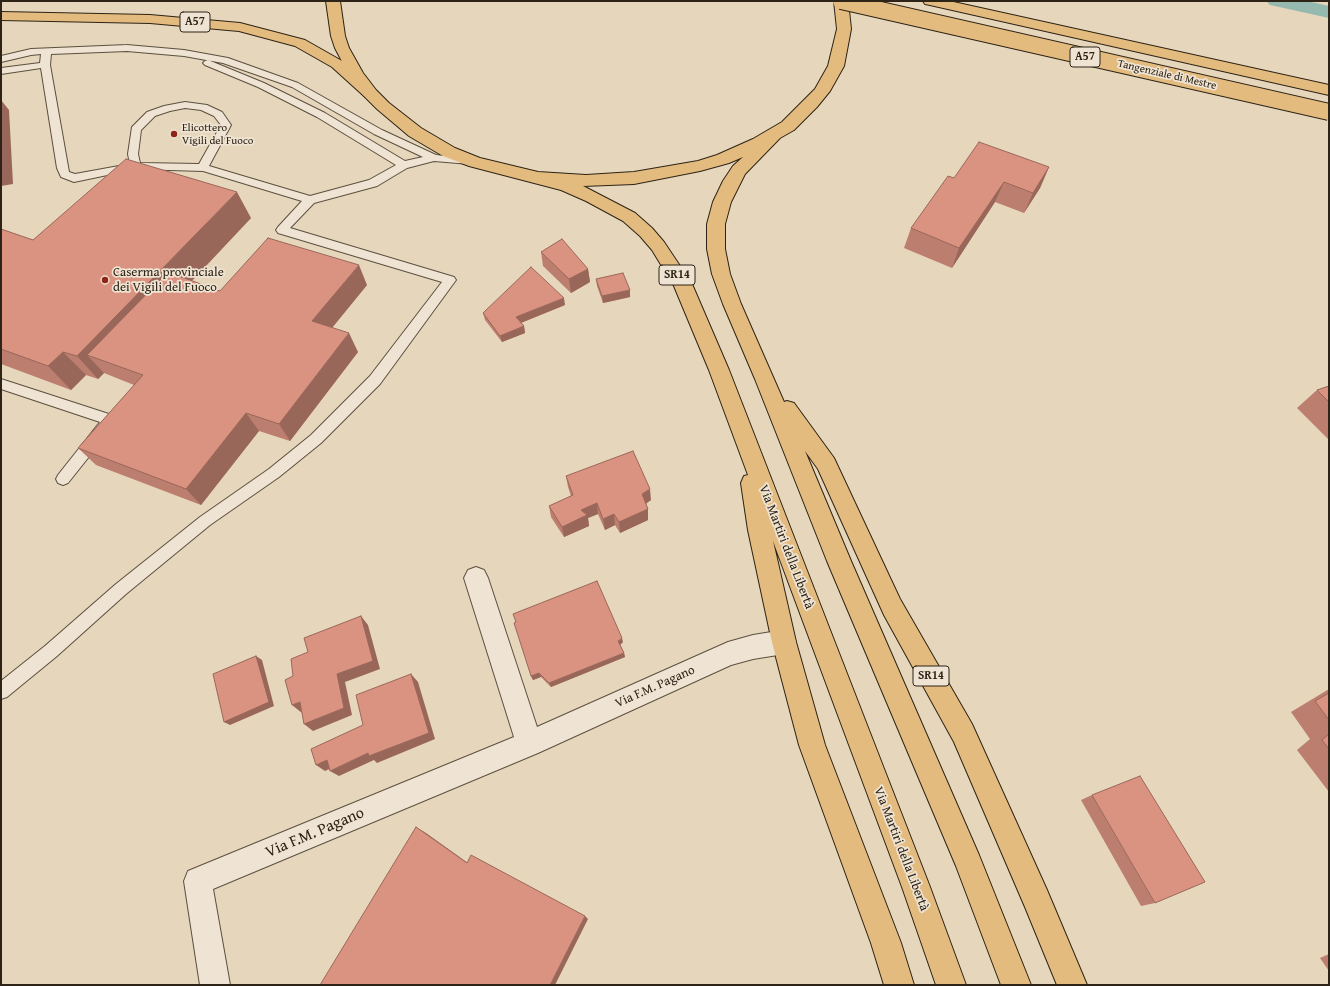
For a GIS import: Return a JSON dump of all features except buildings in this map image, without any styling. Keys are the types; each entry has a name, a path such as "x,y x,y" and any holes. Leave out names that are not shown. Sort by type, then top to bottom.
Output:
{"main road":[{"name":"SR14","path":"333,1 335,24 342,48 370,93 399,120 431,143 475,162 538,178 566,181 608,180 655,176 700,166 722,159 773,136 788,126 811,104 822,91 836,66 844,29 841,1"},
{"name":"Tangenziale di Mestre","path":"841,1 1329,112"},
{"name":"Tangenziale di Mestre","path":"930,1 1329,90"},
{"name":"A57","path":"1,16 150,19 240,27 300,43 337,64 370,93"},
{"name":"SR14","path":"773,136 739,170 722,202 716,224 716,249 721,274 732,304 765,379 839,561 969,865 1016,985"},
{"name":"Via Martiri della Libertà","path":"538,178 567,186 612,207 629,217 646,232 658,246 683,284 744,438 916,887 951,985"},
{"name":"SR14","path":"765,379 826,464 892,608 963,733 1037,900 1072,985"},
{"name":"SR14","path":"744,438 759,530 784,642 812,745 886,943 899,985"}],"street":[{"path":"476,578 529,744"},
{"name":"Via F.M. Pagano","path":"215,985 198,881 529,744 728,654 753,647 784,642"}],"lane":[{"path":"1,59 31,52 127,48 184,53 225,60 295,85 378,132 434,158"},
{"path":"46,52 45,65 62,168 65,174 74,178 136,166 203,168 310,200"},
{"path":"184,53 261,85 321,116 404,165"},
{"path":"1,70 45,65"},
{"path":"136,166 133,154 136,129 150,114 168,108 186,105 204,107 218,114 226,125 208,156 203,168"},
{"path":"1,691 51,651 121,589 205,521 274,472 316,439 374,380 450,280 282,230 310,200 373,182 404,165 434,158 475,162"},
{"path":"1,384 110,420 63,479"}],"waterway":[{"path":"1277,1 1329,12"}],"place":[{"name":"Elicottero Vigili del Fuoco","path":"174,134"},
{"name":"Caserma provinciale dei Vigili del Fuoco","path":"105,280"}]}
